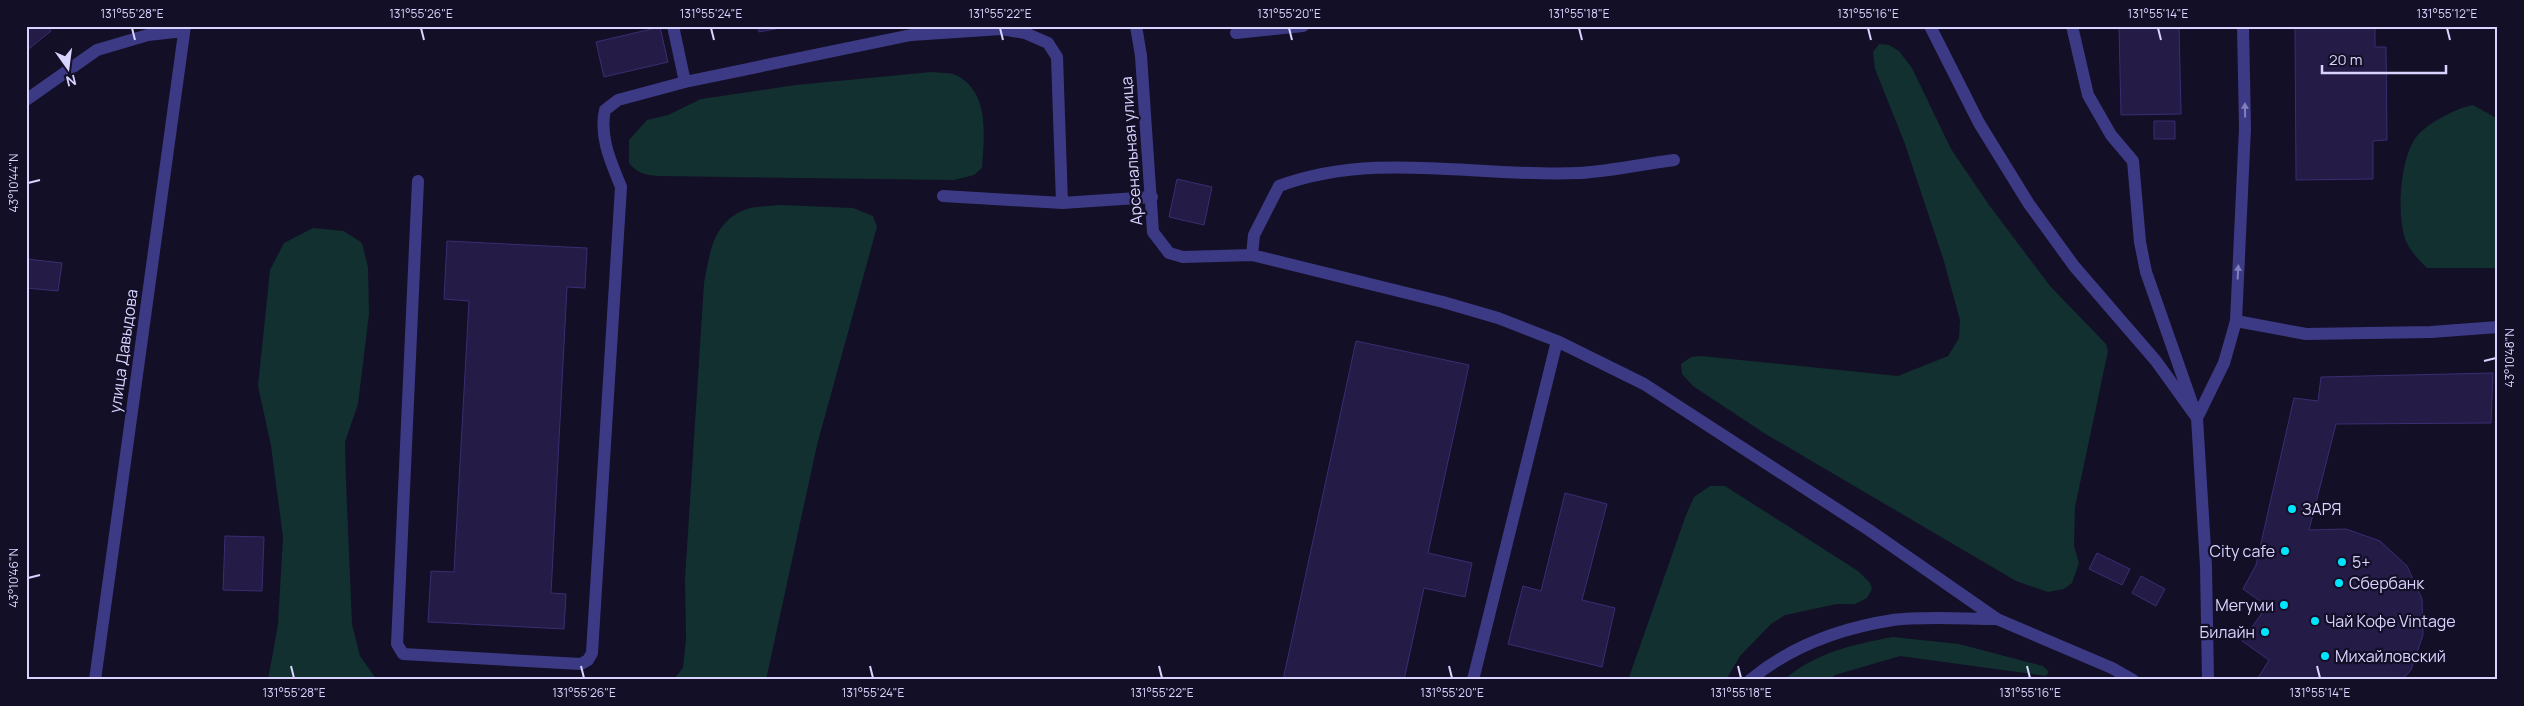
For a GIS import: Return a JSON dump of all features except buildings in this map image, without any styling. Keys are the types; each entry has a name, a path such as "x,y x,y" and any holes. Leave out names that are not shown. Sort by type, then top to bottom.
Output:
{"street":[{"path":"673,26 685,82"},
{"name":"Арсенальная улица","path":"1136,26 1152,197 1153,232 1169,254 1183,257 1252,255"},
{"path":"1236,32 1303,26"},
{"path":"1930,26 1979,123 2029,204 2074,266 2156,361 2197,418"},
{"path":"2072,26 2088,95 2111,135 2133,161 2140,242 2146,272 2197,418 2206,566 2208,680"},
{"path":"2197,418 2224,363 2236,321 2245,128 2243,26"},
{"path":"26,100 97,50 183,28"},
{"name":"улица Давыдова","path":"95,680 183,28"},
{"path":"418,181 397,644 403,654 581,664 588,660 592,653 621,187 605,143 603,122 605,110 618,100 685,82 911,35 1001,29 1025,33 1048,43 1057,57 1062,203"},
{"path":"1674,160 1580,173 1506,172 1403,166 1341,171 1302,178 1279,186 1254,235 1252,255 1443,302 1498,318 1557,341 1644,384 1869,530 1997,618 2112,668 2132,680"},
{"path":"943,196 1062,203 1152,197"},
{"path":"2236,321 2306,334 2431,332 2498,327"},
{"path":"1473,680 1557,341"},
{"path":"1750,680 1772,661 1821,638 1894,620 1997,618"}],"green space":[{"path":"1879,44 1889,45 1899,51 1912,68 1951,149 1989,205 2050,286 2106,344 2108,351 2075,507 2074,546 2079,563 2072,583 2064,589 2048,592 2016,581 1764,433 1693,386 1682,374 1681,364 1691,357 1701,356 1898,376 1948,356 1959,338 1960,320 1943,258 1905,144 1875,69 1873,52"},
{"path":"931,72 948,73 958,76 976,94 983,117 984,143 982,168 974,175 954,180 658,176 642,173 629,163 629,140 647,120 668,115 701,99 796,85"},
{"path":"2473,105 2498,119 2498,268 2427,268 2410,248 2403,230 2401,187 2403,172 2411,146 2422,131 2435,121"},
{"path":"782,205 853,208 873,216 877,227 817,445 766,680 673,680 683,668 686,639 685,579 704,283 708,260 720,230 736,214 751,208"},
{"path":"313,228 344,231 362,243 368,267 369,314 358,404 345,442 352,624 360,656 377,680 268,680 278,624 283,537 271,446 258,386 270,270 284,243"},
{"path":"1710,486 1725,486 1858,571 1870,583 1872,589 1867,598 1855,604 1837,604 1785,615 1771,624 1740,656 1726,680 1628,680 1686,515 1694,497"},
{"path":"1893,637 1959,644 2043,666 2049,672 2046,676 1900,656 1835,675 1828,680 1784,680 1821,656 1864,643"}],"place":[{"name":"ЗАРЯ","path":"2292,509"},
{"name":"City cafe","path":"2285,551"},
{"name":"5+","path":"2342,562"},
{"name":"Сбербанк","path":"2339,583"},
{"name":"Мегуми","path":"2284,605"},
{"name":"Чай Кофе Vintage","path":"2315,621"},
{"name":"Билайн","path":"2265,632"},
{"name":"Михайловский","path":"2325,656"}]}
